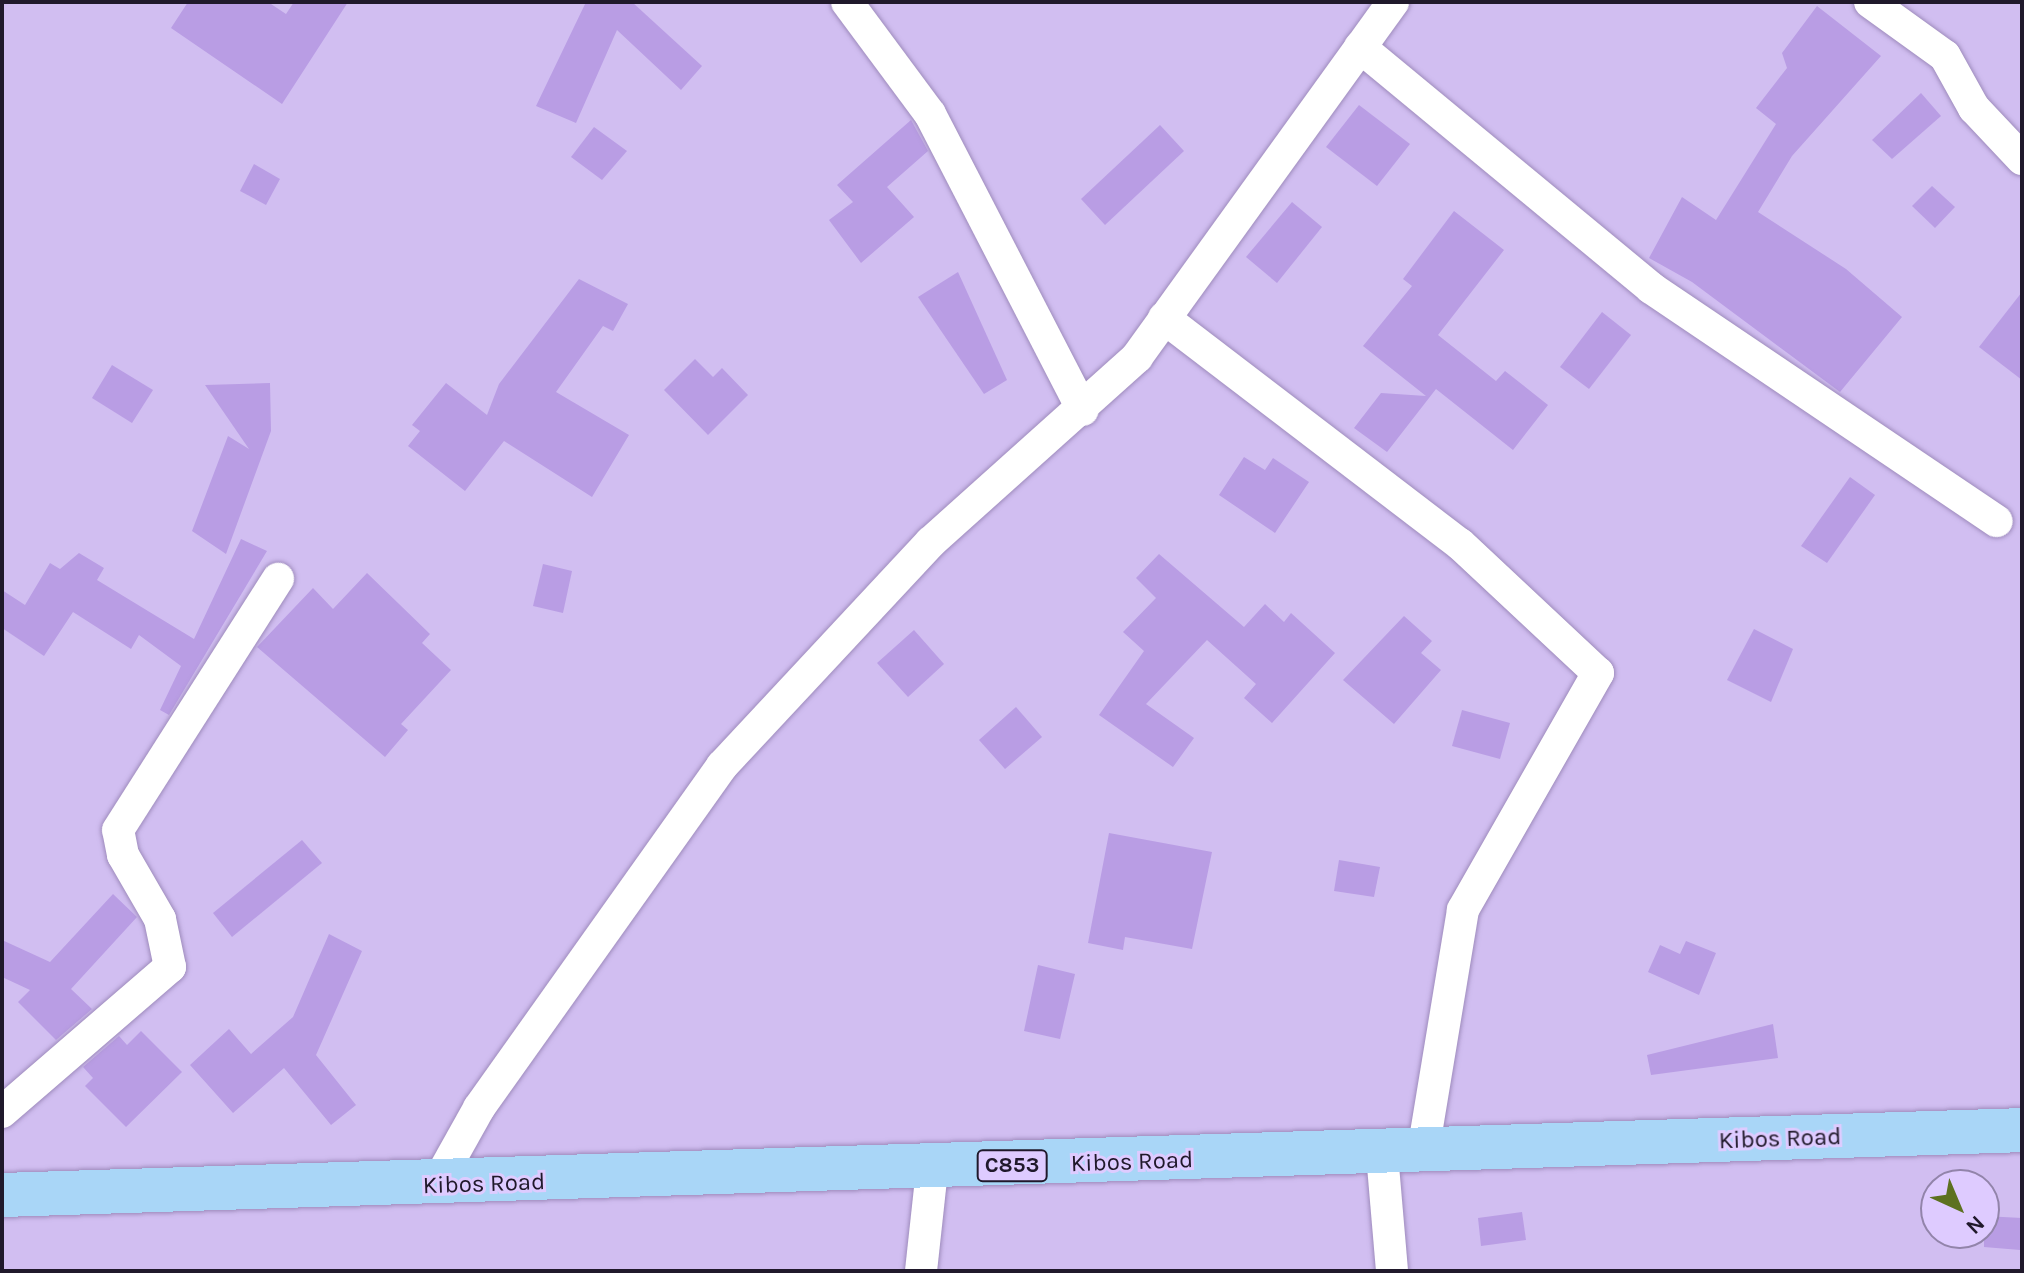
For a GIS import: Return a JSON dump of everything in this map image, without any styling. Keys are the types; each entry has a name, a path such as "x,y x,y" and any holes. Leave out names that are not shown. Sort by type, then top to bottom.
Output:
{"main road":[{"name":"Kibos Road","path":"2,1195 436,1185 2022,1130"}],"street":[{"path":"847,2 930,114 1083,410"},
{"path":"436,1185 479,1108 722,766 931,542 1083,410 1164,318 1393,2"},
{"path":"1870,2 1945,56 1974,108 2022,159"},
{"path":"1360,47 1651,288 1997,521"},
{"path":"1164,318 1460,544 1598,673 1463,910 1402,1153 1392,1271"},
{"path":"2,1112 170,967 160,919 123,855 118,830 278,579"},
{"path":"921,1271 932,1169"}],"building":[{"path":"188,2 268,2 286,14 294,2 348,2 282,104 171,28"},
{"path":"586,2 632,2 702,66 681,90 617,30 576,123 536,106"},
{"path":"1817,6 1881,56 1792,156 1758,212 1846,269 1902,317 1840,392 1692,282 1649,258 1682,197 1716,220 1776,124 1756,108 1787,68 1782,53"},
{"path":"1921,93 1941,116 1892,159 1872,140"},
{"path":"1359,105 1410,144 1377,186 1326,147"},
{"path":"911,120 928,151 887,187 914,217 861,263 829,220 853,202 837,185"},
{"path":"1160,125 1184,151 1105,225 1081,199"},
{"path":"594,127 627,151 602,180 571,157"},
{"path":"254,164 280,179 266,205 240,191"},
{"path":"1932,186 1955,207 1935,228 1912,206"},
{"path":"1292,202 1322,227 1277,283 1246,257"},
{"path":"1454,211 1504,250 1438,335 1496,381 1505,371 1548,405 1513,450 1436,389 1387,452 1354,428 1381,393 1426,396 1363,346 1412,286 1403,279"},
{"path":"958,272 1007,380 984,394 918,297"},
{"path":"579,279 628,304 613,331 603,326 556,392 629,435 592,497 504,441 465,491 408,446 420,431 412,425 446,383 487,415 499,384"},
{"path":"2022,292 2022,380 1979,347"},
{"path":"1602,312 1631,335 1589,389 1560,367"},
{"path":"695,359 713,377 722,368 748,395 708,435 664,390"},
{"path":"112,365 153,390 132,423 92,398"},
{"path":"270,383 271,431 226,554 192,531 228,436 249,449 205,385"},
{"path":"1244,457 1265,470 1273,458 1309,482 1275,533 1219,495"},
{"path":"1850,477 1875,495 1827,563 1801,546"},
{"path":"241,539 267,551 169,715 160,710 181,666 139,635 131,649 73,612 44,656 2,628 2,590 25,605 50,563 60,569 79,553 104,568 97,580 194,639"},
{"path":"1159,554 1244,627 1265,604 1284,622 1291,613 1335,653 1272,723 1244,698 1256,684 1207,640 1146,704 1194,738 1173,767 1099,715 1144,651 1123,632 1156,598 1136,578"},
{"path":"543,564 572,571 563,613 533,606"},
{"path":"367,573 430,634 422,643 451,670 401,724 408,730 385,757 257,647 313,588 333,609"},
{"path":"1404,616 1432,641 1421,653 1441,670 1394,724 1343,680"},
{"path":"1754,629 1793,649 1771,702 1727,680"},
{"path":"914,630 944,664 908,697 877,663"},
{"path":"1016,707 1042,737 1005,769 979,740"},
{"path":"1462,710 1510,723 1500,759 1452,746"},
{"path":"1109,833 1212,852 1192,949 1125,937 1123,950 1088,943"},
{"path":"302,840 322,863 232,937 213,913"},
{"path":"1339,860 1380,867 1374,897 1334,891"},
{"path":"113,894 137,917 71,989 92,1009 56,1040 18,1002 30,990 2,977 2,940 50,962"},
{"path":"329,934 362,951 316,1055 356,1105 331,1125 284,1068 233,1113 190,1065 229,1029 251,1054 293,1017"},
{"path":"1686,941 1716,953 1699,995 1648,972 1660,945 1680,954"},
{"path":"1038,965 1075,974 1060,1039 1024,1031"},
{"path":"1773,1024 1778,1058 1651,1075 1647,1055"},
{"path":"141,1031 182,1072 126,1127 85,1086 93,1078 83,1067 119,1036 127,1045"},
{"path":"1522,1212 1526,1240 1481,1246 1478,1218"},
{"path":"2000,1217 2022,1218 2020,1250 2000,1248"}]}
